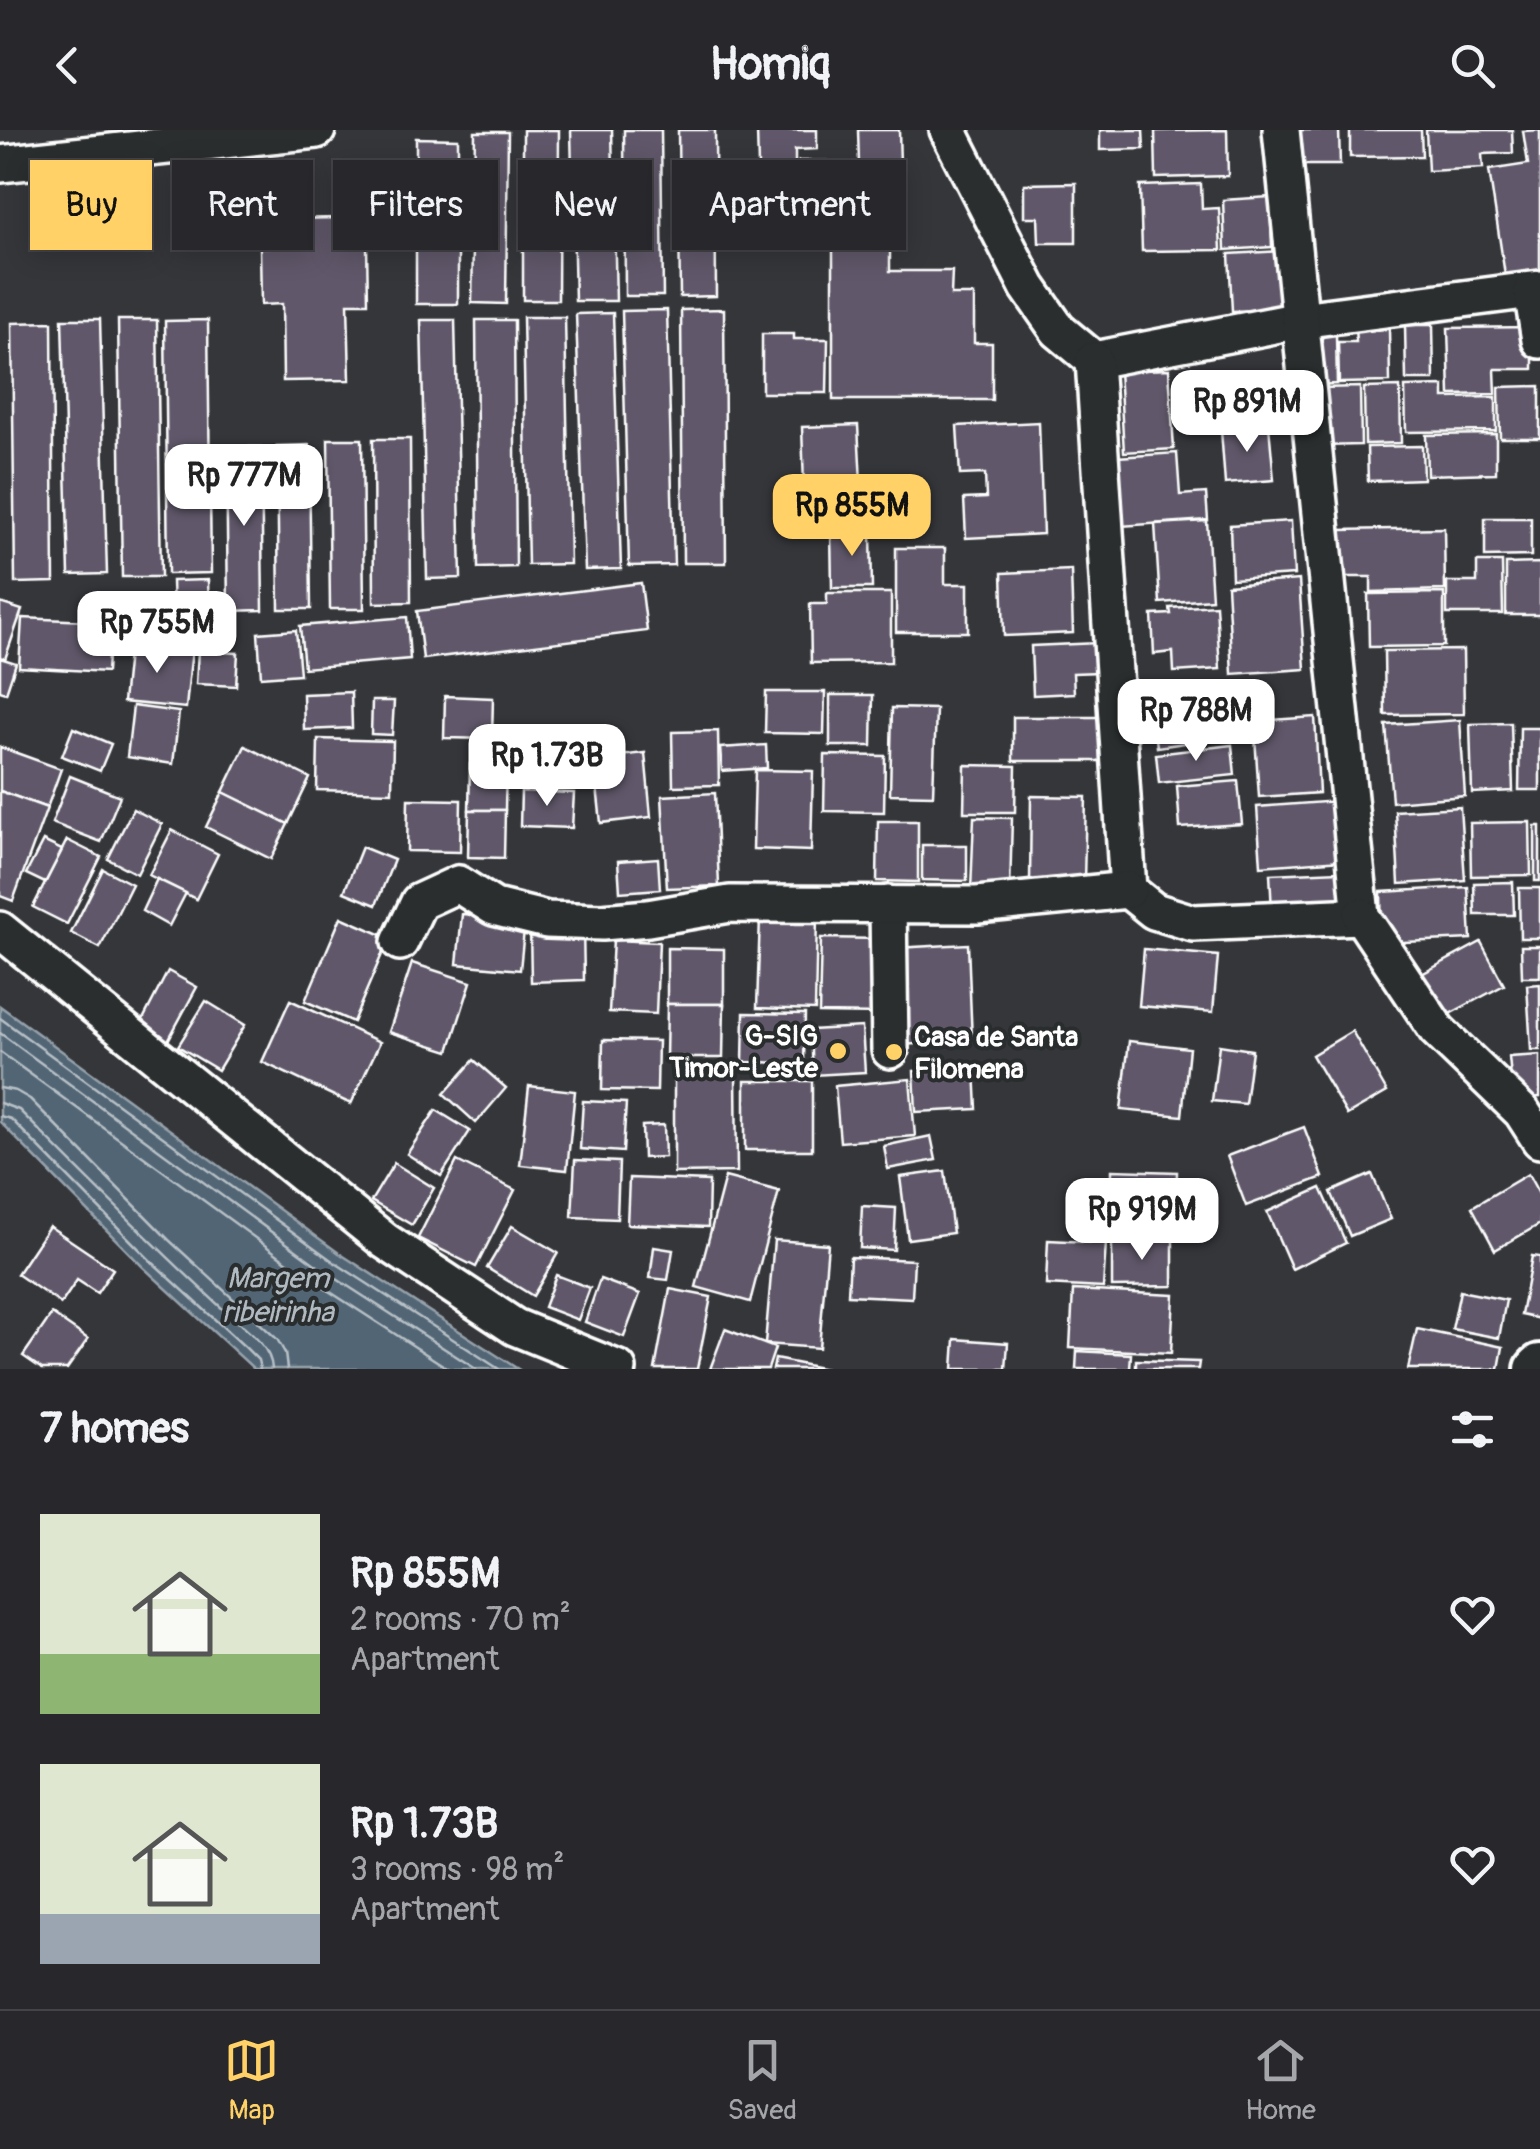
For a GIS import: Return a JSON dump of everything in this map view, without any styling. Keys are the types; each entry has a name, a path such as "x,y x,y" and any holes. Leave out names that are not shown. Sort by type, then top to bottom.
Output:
{"street":[{"path":"0,164 317,130"},
{"path":"948,130 1028,286 1058,330 1094,360 1128,890"},
{"path":"1281,130 1361,916 1438,1030 1522,1112 1540,1140"},
{"path":"1094,360 1300,320 1536,290 1540,340"},
{"path":"400,942 419,902 458,884 494,908 547,920 602,922 730,904 977,904 1128,890 1154,911 1193,923 1361,916"},
{"path":"888,904 890,1050"},
{"path":"0,930 385,1241 515,1327 618,1369"}],"water":[{"name":"Margem ribeirinha","path":"0,1006 339,1253 518,1369 254,1369 143,1267 0,1122"}],"building":[{"path":"523,130 559,130 559,160 523,160"},
{"path":"571,130 612,130 613,160 572,160"},
{"path":"624,130 661,130 663,296 625,296 625,250 652,250 652,160 624,160"},
{"path":"678,130 715,130 715,160 678,160"},
{"path":"757,130 817,130 817,149 795,150 795,160 758,160"},
{"path":"858,130 899,130 900,160 859,160"},
{"path":"1100,130 1143,130 1144,149 1100,150"},
{"path":"1227,130 1228,176 1156,178 1155,131"},
{"path":"1292,130 1339,130 1340,165 1293,165"},
{"path":"1350,130 1421,130 1422,156 1350,157"},
{"path":"1426,130 1512,130 1513,153 1482,154 1483,168 1428,171"},
{"path":"1540,130 1540,270 1505,275 1489,170 1528,164 1523,131"},
{"path":"475,132 508,132 506,304 472,303 473,250 498,250 498,160 475,160"},
{"path":"416,138 458,139 458,160 416,160"},
{"path":"1076,183 1076,243 1039,243 1038,217 1024,217 1024,184"},
{"path":"1201,184 1202,209 1219,208 1221,250 1142,251 1140,186"},
{"path":"1270,197 1272,247 1225,250 1223,200"},
{"path":"313,218 333,218 333,250 367,250 368,303 348,303 350,380 283,381 282,304 261,305 260,250 313,250"},
{"path":"416,250 458,250 458,304 416,304"},
{"path":"523,250 558,250 558,300 523,300"},
{"path":"574,250 615,250 616,301 575,301"},
{"path":"679,250 716,250 716,296 680,297"},
{"path":"833,250 890,250 890,271 952,271 951,295 974,295 974,343 992,343 992,400 833,400"},
{"path":"1282,251 1285,309 1232,311 1229,254"},
{"path":"724,309 726,563 683,563 681,310"},
{"path":"667,310 674,565 629,566 622,311"},
{"path":"613,313 621,569 585,570 576,314"},
{"path":"523,317 565,317 570,564 528,565"},
{"path":"62,319 100,319 107,574 69,575"},
{"path":"118,320 157,320 161,577 122,577"},
{"path":"208,320 211,573 168,574 165,321"},
{"path":"421,320 455,320 461,578 427,579"},
{"path":"476,320 514,320 516,567 478,568"},
{"path":"52,322 54,582 15,583 12,323"},
{"path":"1405,325 1433,325 1434,380 1406,380"},
{"path":"1533,327 1533,369 1495,369 1496,394 1450,395 1448,328"},
{"path":"1355,329 1389,329 1390,382 1339,383 1338,342 1356,342"},
{"path":"762,334 828,339 827,393 762,393"},
{"path":"1309,334 1336,334 1337,384 1310,385"},
{"path":"1169,369 1174,449 1124,452 1119,371"},
{"path":"1444,386 1444,398 1496,397 1496,431 1406,432 1405,387"},
{"path":"1540,386 1540,438 1500,438 1499,387"},
{"path":"1360,387 1361,445 1320,446 1319,388"},
{"path":"1400,387 1401,443 1365,444 1364,388"},
{"path":"1039,422 1043,534 966,538 964,499 986,498 985,474 960,475 957,426"},
{"path":"858,425 861,483 804,486 802,427"},
{"path":"1269,426 1274,480 1225,484 1221,430"},
{"path":"1496,434 1496,473 1427,475 1426,435"},
{"path":"328,439 362,439 364,609 330,609"},
{"path":"373,439 410,439 411,602 374,603"},
{"path":"309,445 311,609 279,609 277,446"},
{"path":"1422,446 1423,479 1368,481 1367,447"},
{"path":"226,447 261,447 263,610 228,611"},
{"path":"1177,453 1180,495 1206,493 1208,520 1121,526 1117,457"},
{"path":"1485,518 1531,518 1531,556 1485,557"},
{"path":"1207,521 1212,599 1160,603 1155,524"},
{"path":"1291,521 1294,575 1232,579 1230,525"},
{"path":"1444,528 1445,590 1371,592 1371,577 1340,577 1340,530"},
{"path":"871,530 872,588 832,588 831,531"},
{"path":"896,548 945,548 945,584 968,584 968,632 896,632"},
{"path":"1477,562 1502,562 1503,614 1447,614 1447,582 1477,582"},
{"path":"1540,563 1540,615 1506,615 1506,564"},
{"path":"1071,570 1073,633 1004,636 1002,573"},
{"path":"208,580 209,612 173,613 172,581"},
{"path":"1299,580 1305,669 1232,674 1227,585"},
{"path":"641,583 647,631 423,659 417,611"},
{"path":"827,593 891,593 891,662 811,663 810,604 827,604"},
{"path":"1444,593 1444,646 1369,647 1368,594"},
{"path":"0,603 22,610 5,659 0,657"},
{"path":"1216,605 1220,669 1174,672 1173,652 1154,654 1152,615 1171,614 1170,608"},
{"path":"407,617 410,659 304,668 300,626"},
{"path":"22,618 110,622 107,672 19,667"},
{"path":"296,630 300,674 261,677 258,633"},
{"path":"129,643 192,649 186,708 123,702"},
{"path":"1098,643 1100,672 1073,673 1074,693 1033,695 1031,646"},
{"path":"1463,650 1464,714 1385,715 1384,651"},
{"path":"198,651 238,653 236,686 196,684"},
{"path":"0,658 16,663 6,693 0,691"},
{"path":"351,692 352,728 304,730 303,694"},
{"path":"766,692 825,692 824,734 765,733"},
{"path":"830,695 873,695 872,746 830,746"},
{"path":"445,696 493,698 492,739 444,738"},
{"path":"372,701 394,701 392,735 371,734"},
{"path":"1222,704 1227,737 1157,747 1153,713"},
{"path":"133,706 179,712 173,764 127,757"},
{"path":"892,708 936,709 933,795 890,794"},
{"path":"1013,717 1100,717 1100,761 1013,761"},
{"path":"1315,717 1319,793 1259,797 1254,721"},
{"path":"1460,720 1465,796 1392,802 1386,725"},
{"path":"1511,723 1513,791 1472,793 1470,724"},
{"path":"73,728 111,744 100,771 62,756"},
{"path":"1520,728 1540,728 1540,790 1519,790"},
{"path":"718,731 719,785 673,786 672,732"},
{"path":"318,739 393,741 392,792 317,790"},
{"path":"766,745 767,768 722,771 720,748"},
{"path":"1232,745 1235,775 1159,783 1156,754"},
{"path":"245,746 310,778 288,824 223,792"},
{"path":"0,747 61,769 47,808 0,791"},
{"path":"645,753 651,817 601,823 594,759"},
{"path":"825,755 885,756 884,812 824,811"},
{"path":"470,764 506,765 505,810 469,810"},
{"path":"965,765 1016,766 1015,812 964,812"},
{"path":"755,770 813,771 811,851 753,849"},
{"path":"70,776 120,796 101,842 52,823"},
{"path":"1238,781 1242,824 1180,828 1177,786"},
{"path":"0,791 47,808 13,901 0,896"},
{"path":"521,791 574,793 572,828 520,826"},
{"path":"223,792 288,824 271,859 206,827"},
{"path":"715,793 719,886 667,888 662,796"},
{"path":"1031,796 1086,797 1084,882 1030,881"},
{"path":"408,799 461,800 460,852 407,851"},
{"path":"1338,801 1342,860 1261,866 1257,807"},
{"path":"1460,807 1465,880 1399,884 1395,811"},
{"path":"133,809 162,824 137,874 108,859"},
{"path":"469,810 505,810 504,858 468,857"},
{"path":"974,817 1012,818 1010,891 971,890"},
{"path":"878,821 918,821 918,882 877,881"},
{"path":"1530,822 1531,875 1471,876 1470,823"},
{"path":"1535,826 1540,826 1540,881 1535,881"},
{"path":"172,830 218,854 196,899 149,875"},
{"path":"67,840 101,857 67,924 33,907"},
{"path":"43,841 62,850 45,883 26,874"},
{"path":"922,845 967,845 967,881 922,880"},
{"path":"362,847 394,860 376,905 344,892"},
{"path":"658,858 660,889 620,892 618,861"},
{"path":"103,869 132,884 100,948 71,933"},
{"path":"1340,871 1342,907 1272,911 1270,874"},
{"path":"157,879 186,893 169,926 142,911"},
{"path":"1513,882 1514,915 1475,915 1474,883"},
{"path":"1468,887 1471,939 1382,943 1381,892"},
{"path":"1519,888 1540,888 1540,938 1520,938"},
{"path":"462,914 525,920 520,970 457,964"},
{"path":"760,916 817,917 815,1010 757,1008"},
{"path":"341,917 389,938 353,1022 305,1001"},
{"path":"583,925 584,980 531,982 530,926"},
{"path":"821,938 883,939 881,1014 819,1013"},
{"path":"613,940 659,942 656,1014 609,1012"},
{"path":"1481,942 1504,985 1440,1019 1418,976"},
{"path":"968,944 972,1041 900,1045 895,948"},
{"path":"1521,946 1540,946 1540,977 1522,977"},
{"path":"667,948 724,949 724,1004 667,1004"},
{"path":"1144,949 1218,956 1213,1012 1139,1006"},
{"path":"412,963 471,982 449,1051 389,1032"},
{"path":"168,971 197,987 165,1046 137,1031"},
{"path":"1540,984 1540,1050 1531,1050 1527,985"},
{"path":"290,1000 380,1042 351,1104 262,1062"},
{"path":"206,1001 245,1025 218,1070 178,1046"},
{"path":"667,1004 724,1004 723,1058 666,1058"},
{"path":"744,1013 805,1014 804,1063 743,1062"},
{"name":"G-SIG Timor-Leste","path":"862,1027 865,1072 813,1075 811,1030"},
{"path":"1352,1031 1387,1092 1347,1115 1312,1055"},
{"path":"603,1040 658,1041 657,1091 602,1090"},
{"path":"1129,1041 1189,1048 1182,1116 1121,1110"},
{"path":"1219,1045 1252,1050 1245,1104 1212,1101"},
{"path":"1540,1055 1540,1097 1513,1099 1509,1057"},
{"path":"474,1060 506,1088 476,1123 444,1094"},
{"path":"975,1069 977,1109 916,1112 914,1071"},
{"path":"736,1073 737,1172 674,1173 674,1074"},
{"path":"910,1079 915,1136 840,1142 835,1086"},
{"path":"745,1081 812,1081 812,1150 745,1150"},
{"path":"529,1086 575,1091 567,1170 520,1165"},
{"path":"583,1101 626,1103 623,1152 580,1149"},
{"path":"436,1110 470,1131 441,1176 407,1154"},
{"path":"664,1125 665,1157 643,1158 642,1126"},
{"path":"1304,1127 1323,1177 1246,1206 1227,1156"},
{"path":"931,1136 936,1160 888,1169 884,1146"},
{"path":"575,1160 619,1162 617,1219 572,1217"},
{"path":"457,1161 515,1190 476,1267 418,1238"},
{"path":"394,1163 434,1188 412,1225 371,1201"},
{"path":"1112,1170 1177,1172 1175,1236 1111,1234"},
{"path":"945,1171 953,1233 908,1239 900,1177"},
{"path":"1372,1174 1391,1219 1350,1236 1331,1192"},
{"path":"1528,1174 1540,1196 1540,1224 1495,1250 1472,1207"},
{"path":"725,1177 779,1191 750,1302 696,1287"},
{"path":"629,1178 709,1181 708,1227 627,1224"},
{"path":"1321,1188 1346,1243 1292,1269 1267,1212"},
{"path":"862,1206 896,1208 894,1250 860,1248"},
{"path":"49,1226 113,1269 97,1293 77,1280 61,1304 17,1274"},
{"path":"512,1226 558,1253 533,1296 487,1268"},
{"path":"774,1240 828,1244 819,1348 765,1344"},
{"path":"1048,1240 1106,1243 1103,1288 1046,1285"},
{"path":"1112,1240 1173,1240 1173,1286 1112,1287"},
{"path":"654,1247 673,1250 668,1280 650,1278"},
{"path":"1532,1256 1540,1257 1540,1319 1521,1315"},
{"path":"850,1257 914,1260 912,1298 848,1295"},
{"path":"556,1275 590,1288 578,1320 544,1307"},
{"path":"600,1279 640,1294 624,1337 585,1322"},
{"path":"670,1289 711,1297 697,1369 655,1369"},
{"path":"1073,1290 1174,1295 1171,1353 1070,1348"},
{"path":"1460,1291 1506,1300 1499,1338 1452,1329"},
{"path":"52,1314 88,1339 67,1369 42,1369 23,1356"},
{"path":"725,1329 775,1348 768,1369 710,1369"},
{"path":"1417,1329 1503,1347 1499,1369 1408,1369"},
{"path":"955,1339 1008,1343 1006,1369 953,1369"},
{"path":"1077,1351 1131,1354 1130,1369 1076,1369"},
{"path":"775,1359 826,1369 773,1369"},
{"path":"1136,1360 1199,1362 1198,1369 1136,1369"}],"place":[{"name":"G-SIG Timor-Leste","path":"838,1051"},
{"name":"Casa de Santa Filomena","path":"894,1052"}]}
